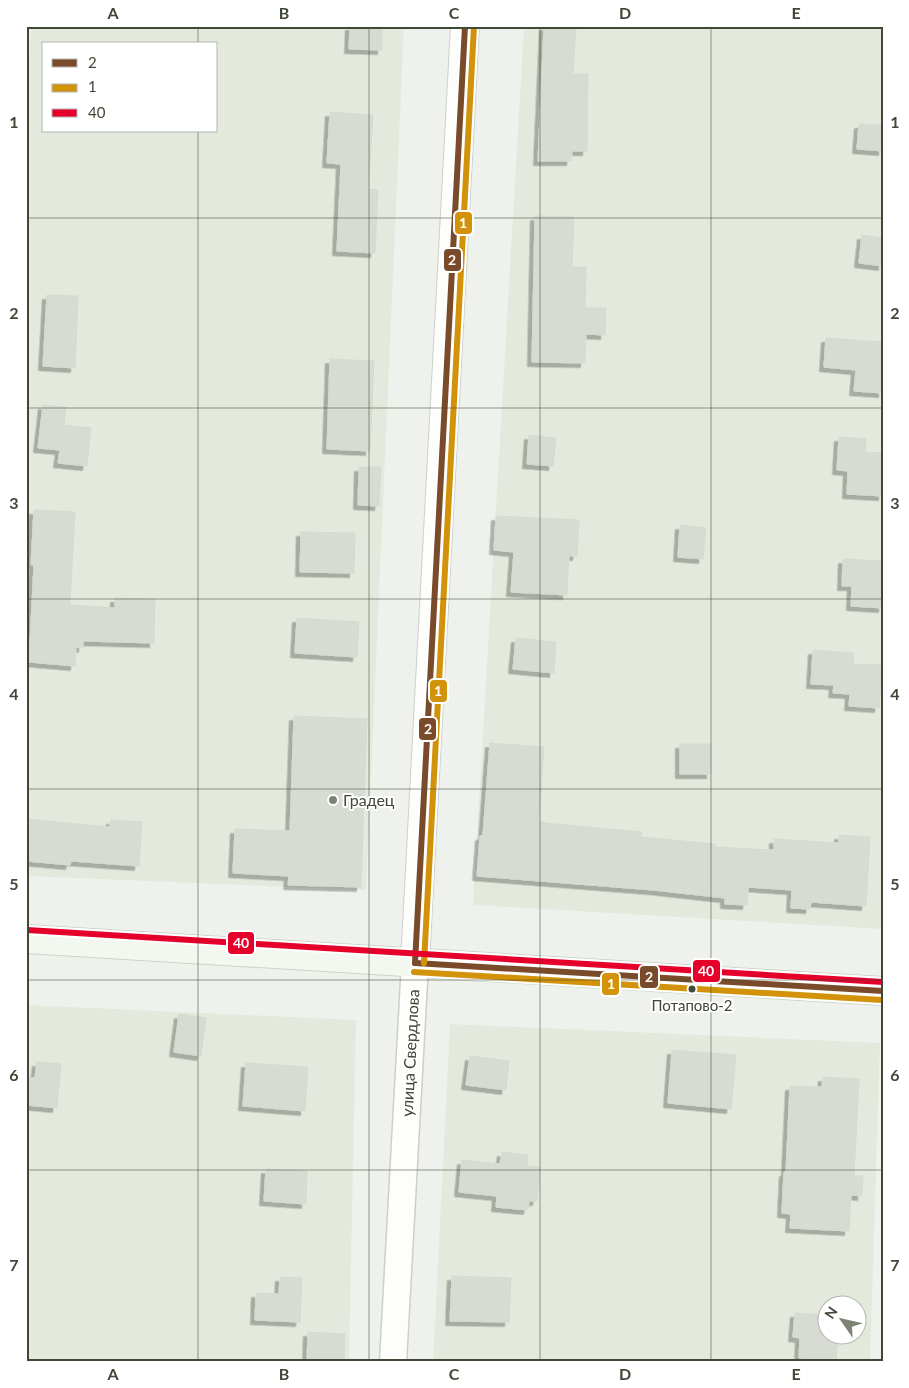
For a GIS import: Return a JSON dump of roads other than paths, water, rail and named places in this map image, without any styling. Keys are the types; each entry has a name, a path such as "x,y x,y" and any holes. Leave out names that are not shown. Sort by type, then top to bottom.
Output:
{"main road":[{"path":"26,939 883,991"}],"street":[{"name":"улица Свердлова","path":"393,1362 465,26"}],"place":[{"name":"Градец","path":"333,800"},
{"name":"Потапово-2","path":"692,989"}]}
